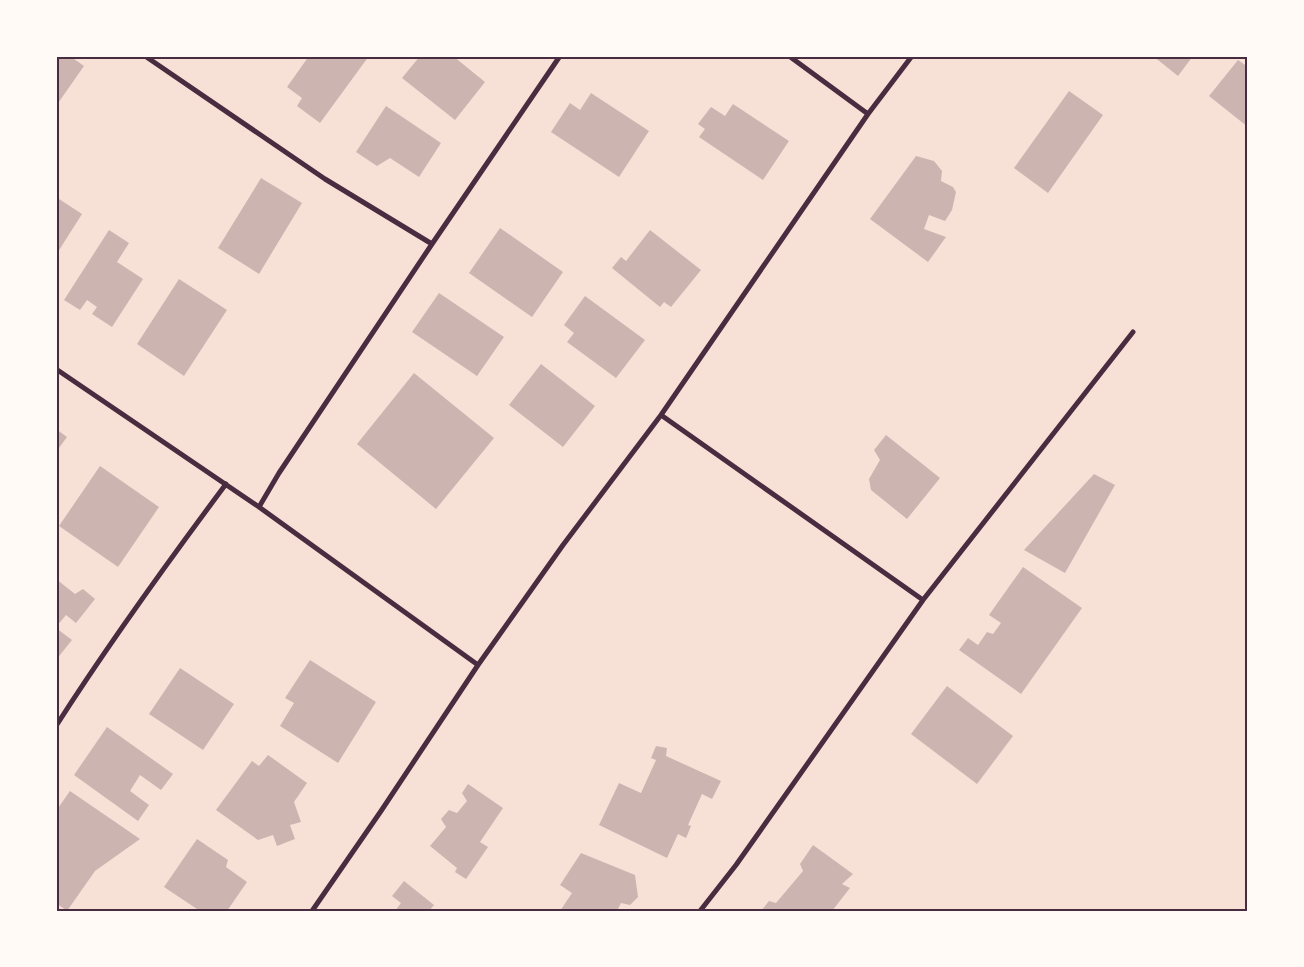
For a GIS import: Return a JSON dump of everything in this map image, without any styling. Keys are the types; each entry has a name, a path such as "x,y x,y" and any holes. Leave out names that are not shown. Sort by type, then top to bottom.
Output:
{"street":[{"path":"145,56 325,179 432,244"},
{"path":"259,507 279,473 560,56"},
{"path":"789,56 868,114"},
{"path":"312,911 478,665 661,415 868,114 912,56"},
{"path":"700,911 736,865 924,600 1133,332"},
{"path":"56,369 259,507 478,665"},
{"path":"661,415 924,600"},
{"path":"56,726 98,662 181,544 226,484"}],"building":[{"path":"56,56 70,56 84,66 56,106"},
{"path":"309,56 369,56 320,123 297,106 302,98 287,87"},
{"path":"420,56 453,56 485,82 455,120 402,78"},
{"path":"1153,56 1193,56 1178,76"},
{"path":"1238,60 1248,67 1248,127 1209,96"},
{"path":"1069,91 1103,115 1048,193 1014,168"},
{"path":"591,93 649,131 619,177 551,132 570,103 580,110"},
{"path":"733,104 789,141 763,180 699,137 705,129 698,124 711,107 725,116"},
{"path":"386,106 441,143 419,177 390,158 377,166 356,152"},
{"path":"916,156 934,161 942,171 941,181 953,187 956,192 952,210 945,221 929,215 924,229 946,237 928,262 870,219"},
{"path":"261,178 302,203 259,274 218,248"},
{"path":"56,197 82,214 56,255"},
{"path":"500,228 563,272 532,317 469,273"},
{"path":"109,230 129,243 117,262 143,279 112,327 92,314 97,307 87,300 80,310 64,300"},
{"path":"650,230 701,270 671,307 664,302 660,307 612,268 621,257 626,261"},
{"path":"179,279 227,310 184,376 137,344"},
{"path":"439,293 504,337 477,376 412,332"},
{"path":"585,296 645,340 616,378 567,342 574,333 564,325"},
{"path":"541,364 595,406 563,447 509,405"},
{"path":"414,373 494,438 436,509 357,444"},
{"path":"56,429 67,437 56,452"},
{"path":"886,435 940,478 907,519 871,490 869,479 880,460 874,450"},
{"path":"100,466 159,507 118,567 59,526"},
{"path":"1094,474 1115,485 1065,573 1024,550"},
{"path":"1023,567 1082,608 1021,694 959,650 968,638 978,645 987,632 993,634 1001,623 989,615"},
{"path":"56,579 75,594 83,589 95,599 76,623 66,615 56,627"},
{"path":"56,628 72,640 56,660"},
{"path":"310,660 376,702 338,763 280,726 294,703 285,698"},
{"path":"180,668 234,704 203,750 149,714"},
{"path":"947,686 1013,736 977,784 911,734"},
{"path":"107,727 173,774 161,790 140,775 130,791 149,805 138,821 74,775"},
{"path":"656,746 667,748 666,756 721,781 712,799 702,794 688,825 691,826 686,838 678,834 667,858 599,825 619,783 641,793 656,760 651,758"},
{"path":"268,755 307,783 294,802 301,822 290,825 295,839 277,846 273,835 258,840 216,810 252,761 259,766"},
{"path":"468,784 503,808 480,842 488,847 466,879 455,872 457,868 430,846 446,827 441,819 449,810 457,813 467,801 462,793"},
{"path":"70,791 140,839 95,871 67,911 56,903 56,811"},
{"path":"197,839 228,860 226,867 247,882 227,911 200,911 164,887"},
{"path":"813,845 853,874 842,884 850,888 832,911 761,911 769,901 776,903 803,871 800,864"},
{"path":"581,853 635,875 638,897 630,905 621,903 617,911 560,911 572,893 560,885"},
{"path":"404,881 434,905 429,911 395,911 401,903 392,896"}]}
